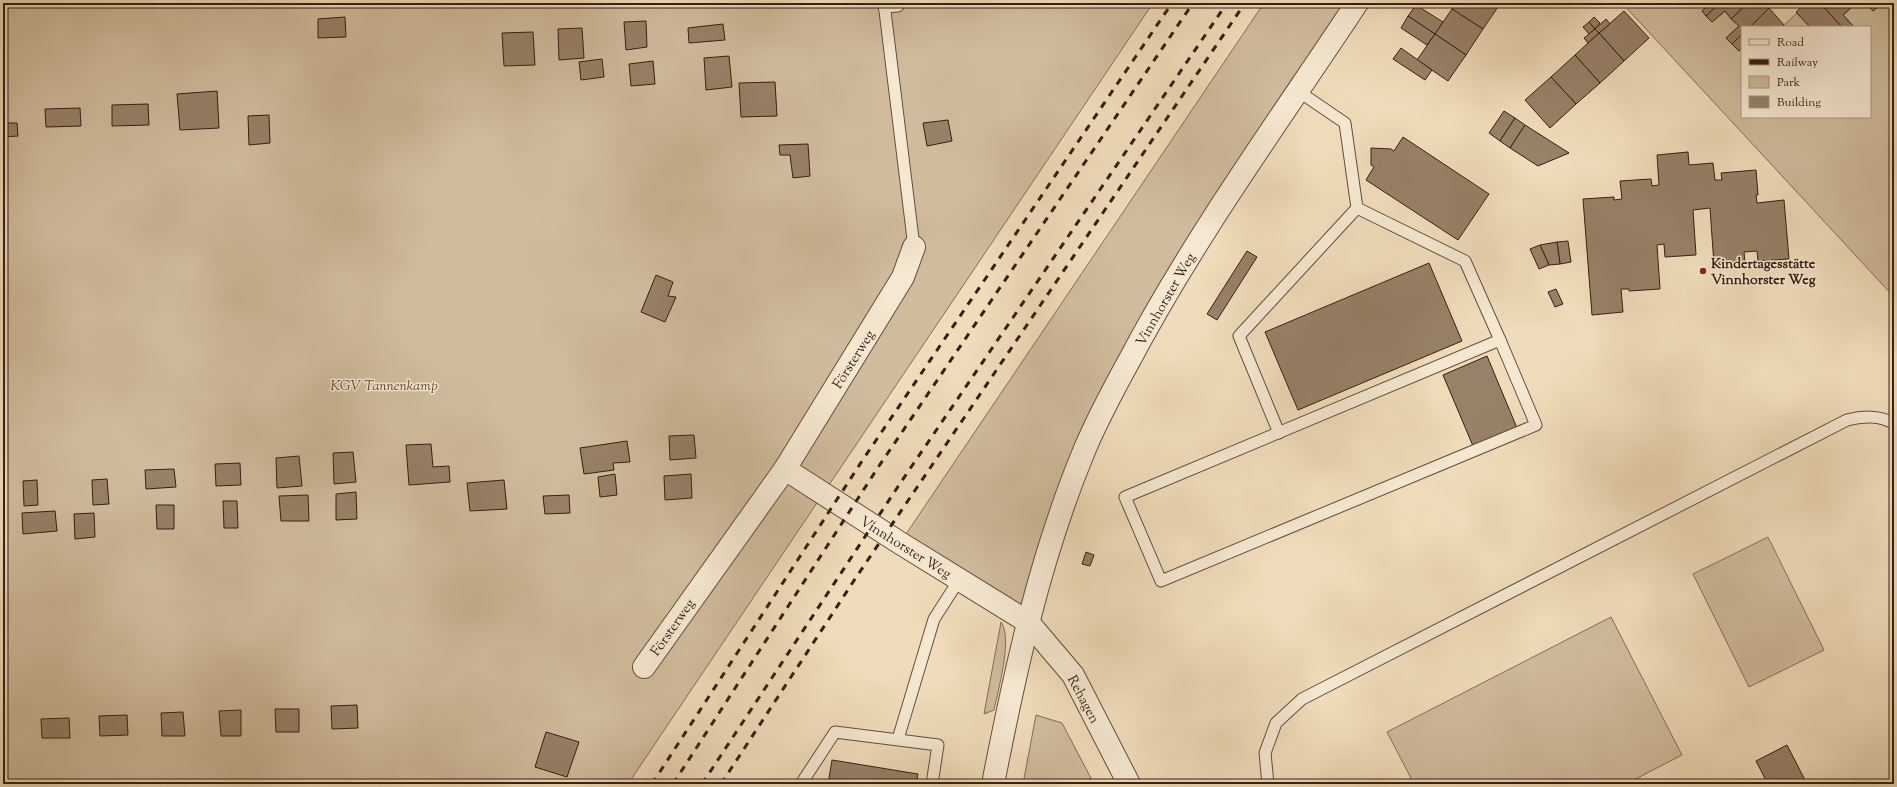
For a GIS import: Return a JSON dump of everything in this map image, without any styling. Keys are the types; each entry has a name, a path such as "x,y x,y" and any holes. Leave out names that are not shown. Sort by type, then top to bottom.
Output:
{"street":[{"name":"Vinnhorster Weg","path":"994,784 1009,699 1028,622 1059,516 1084,450 1113,390 1153,316 1204,233 1357,3"},
{"name":"Försterweg","path":"644,667 785,469 904,277 914,247"},
{"name":"Vinnhorster Weg","path":"785,469 959,580 1028,622"},
{"name":"Rehagen","path":"1028,622 1073,675 1129,784"}],"lane":[{"path":"884,5 898,6"},
{"name":"Försterweg","path":"884,5 914,247"},
{"path":"1298,91 1345,124 1357,208"},
{"path":"1357,208 1465,261 1500,340 1536,425 1161,581 1125,497 1500,340"},
{"path":"1279,433 1239,336 1357,208"},
{"path":"1268,784 1265,752 1276,723 1302,699 1848,420 1860,417 1876,418 1894,424"},
{"path":"898,739 934,619 959,580"},
{"path":"801,784 835,732 938,745 932,784"}],"green space":[{"name":"KGV Tannenkamp","path":"3,3 1153,3 628,784 3,784"},
{"path":"1264,3 1357,3 1113,391 1028,622 900,543"},
{"path":"1622,3 1710,3 1702,11 1712,22 1725,11 1739,26 1726,38 1739,50 1741,49 1741,118 1871,118 1871,26 1853,26 1843,15 1857,3 1866,3 1873,11 1881,3 1894,3 1894,297"},
{"path":"1797,13 1809,26 1783,26"},
{"path":"1768,537 1824,650 1749,687 1693,574"},
{"path":"1611,617 1682,755 1626,784 1414,784 1387,732"},
{"path":"1001,622 1006,640 1004,664 994,710 984,714"},
{"path":"1036,715 1062,723 1094,784 1023,784"}],"building":[{"path":"256,3 281,3 281,6 255,5"},
{"path":"1456,3 1500,4 1483,29 1452,9"},
{"path":"1710,3 1720,3 1706,16 1702,11"},
{"path":"1720,3 1748,3 1731,19 1725,11 1712,22 1706,16"},
{"path":"1748,3 1764,3 1769,8 1751,26 1741,26 1741,35 1732,44 1726,38 1739,26 1731,19"},
{"path":"1806,3 1820,3 1841,26 1809,26 1796,12"},
{"path":"1820,3 1851,3 1853,6 1843,15 1853,26 1841,26"},
{"path":"1866,3 1876,3 1879,6 1873,11"},
{"path":"1416,5 1443,22 1435,34 1408,16"},
{"path":"1769,8 1784,25 1783,26 1751,26"},
{"path":"1452,9 1483,29 1466,55 1435,34"},
{"path":"1624,11 1649,38 1624,61 1599,33"},
{"path":"1408,16 1435,34 1427,45 1401,28"},
{"path":"345,17 346,37 318,38 318,19"},
{"path":"1594,17 1600,23 1595,29 1589,22"},
{"path":"1606,19 1610,24 1599,33 1595,29"},
{"path":"646,21 647,47 626,50 624,22"},
{"path":"1589,22 1595,29 1589,34 1583,27"},
{"path":"723,24 725,40 689,43 688,28"},
{"path":"582,28 584,58 559,60 558,29"},
{"path":"1595,29 1599,33 1588,43 1584,38"},
{"path":"533,32 535,65 504,66 502,33"},
{"path":"1599,33 1624,61 1600,83 1575,55"},
{"path":"1435,34 1466,55 1448,81 1417,60"},
{"path":"1741,35 1741,49 1739,51 1732,44"},
{"path":"1401,48 1432,70 1425,80 1393,59"},
{"path":"1575,55 1600,83 1576,104 1551,77"},
{"path":"729,56 732,87 706,90 704,58"},
{"path":"602,59 604,77 581,80 579,62"},
{"path":"653,61 655,84 631,86 629,64"},
{"path":"1551,77 1576,104 1550,128 1525,100"},
{"path":"775,82 777,116 741,117 739,83"},
{"path":"217,91 219,128 180,130 177,94"},
{"path":"148,104 149,125 112,126 112,105"},
{"path":"80,108 81,126 46,127 45,109"},
{"path":"1504,111 1515,118 1500,141 1489,133"},
{"path":"269,115 270,143 249,145 248,116"},
{"path":"1515,118 1525,125 1510,148 1500,141"},
{"path":"948,120 952,141 927,146 923,123"},
{"path":"3,123 17,123 18,136 3,137"},
{"path":"1525,125 1569,153 1538,166 1510,148"},
{"path":"1403,137 1489,194 1458,240 1366,180 1374,167 1371,165 1371,148 1391,149 1394,151"},
{"path":"808,144 810,176 793,178 790,155 780,155 779,145"},
{"path":"1688,152 1689,165 1713,163 1715,180 1722,180 1721,173 1756,170 1758,195 1756,195 1757,203 1784,200 1789,259 1758,261 1757,251 1744,252 1745,262 1714,265 1710,208 1693,210 1696,255 1665,257 1664,244 1657,245 1660,289 1629,291 1629,289 1621,289 1623,312 1592,315 1583,199 1614,197 1614,200 1622,199 1620,181 1651,179 1652,186 1659,185 1657,155"},
{"path":"1568,241 1571,262 1560,264 1557,242"},
{"path":"1557,242 1560,264 1549,265 1540,245"},
{"path":"1540,245 1549,265 1539,269 1530,249"},
{"path":"1247,251 1257,257 1217,320 1207,314"},
{"path":"1429,263 1462,341 1298,410 1265,332"},
{"path":"656,275 673,282 668,296 676,297 665,322 641,312"},
{"path":"1556,289 1563,304 1555,307 1548,292"},
{"path":"1487,356 1517,428 1473,446 1443,375"},
{"path":"694,435 696,458 670,460 669,436"},
{"path":"627,441 630,462 613,463 614,470 584,474 580,448"},
{"path":"431,444 433,467 449,466 450,482 409,485 406,445"},
{"path":"353,452 356,482 334,484 333,453"},
{"path":"299,456 302,486 277,488 276,458"},
{"path":"240,463 241,485 216,486 215,464"},
{"path":"174,469 176,487 146,489 145,470"},
{"path":"615,474 617,495 600,497 598,477"},
{"path":"691,474 692,498 665,500 664,476"},
{"path":"107,479 109,504 93,505 92,480"},
{"path":"37,480 38,505 24,506 23,481"},
{"path":"504,480 507,509 470,511 467,483"},
{"path":"356,492 357,519 336,520 336,494"},
{"path":"308,495 309,521 281,521 279,496"},
{"path":"569,495 570,513 545,514 543,496"},
{"path":"223,501 237,501 238,528 224,528"},
{"path":"156,505 174,505 174,529 157,529"},
{"path":"55,511 57,531 23,534 22,513"},
{"path":"94,513 95,537 75,539 74,514"},
{"path":"1086,552 1094,555 1090,566 1082,564"},
{"path":"357,705 358,728 332,729 331,706"},
{"path":"275,709 299,709 299,732 276,732"},
{"path":"241,710 241,736 221,736 219,711"},
{"path":"183,712 185,736 162,736 161,713"},
{"path":"127,715 128,735 100,736 99,716"},
{"path":"69,718 70,738 42,738 41,719"},
{"path":"546,732 579,742 567,777 535,767"},
{"path":"1787,745 1807,784 1768,784 1756,761"},
{"path":"832,760 918,774 916,784 828,784"}],"railway":[{"path":"652,784 862,461 1172,3"},
{"path":"673,784 877,469 1193,3"},
{"path":"702,784 901,482 1227,3"},
{"path":"721,784 857,576 1245,3"}],"place":[{"name":"Kindertagesstätte Vinnhorster Weg","path":"1703,271"}]}
